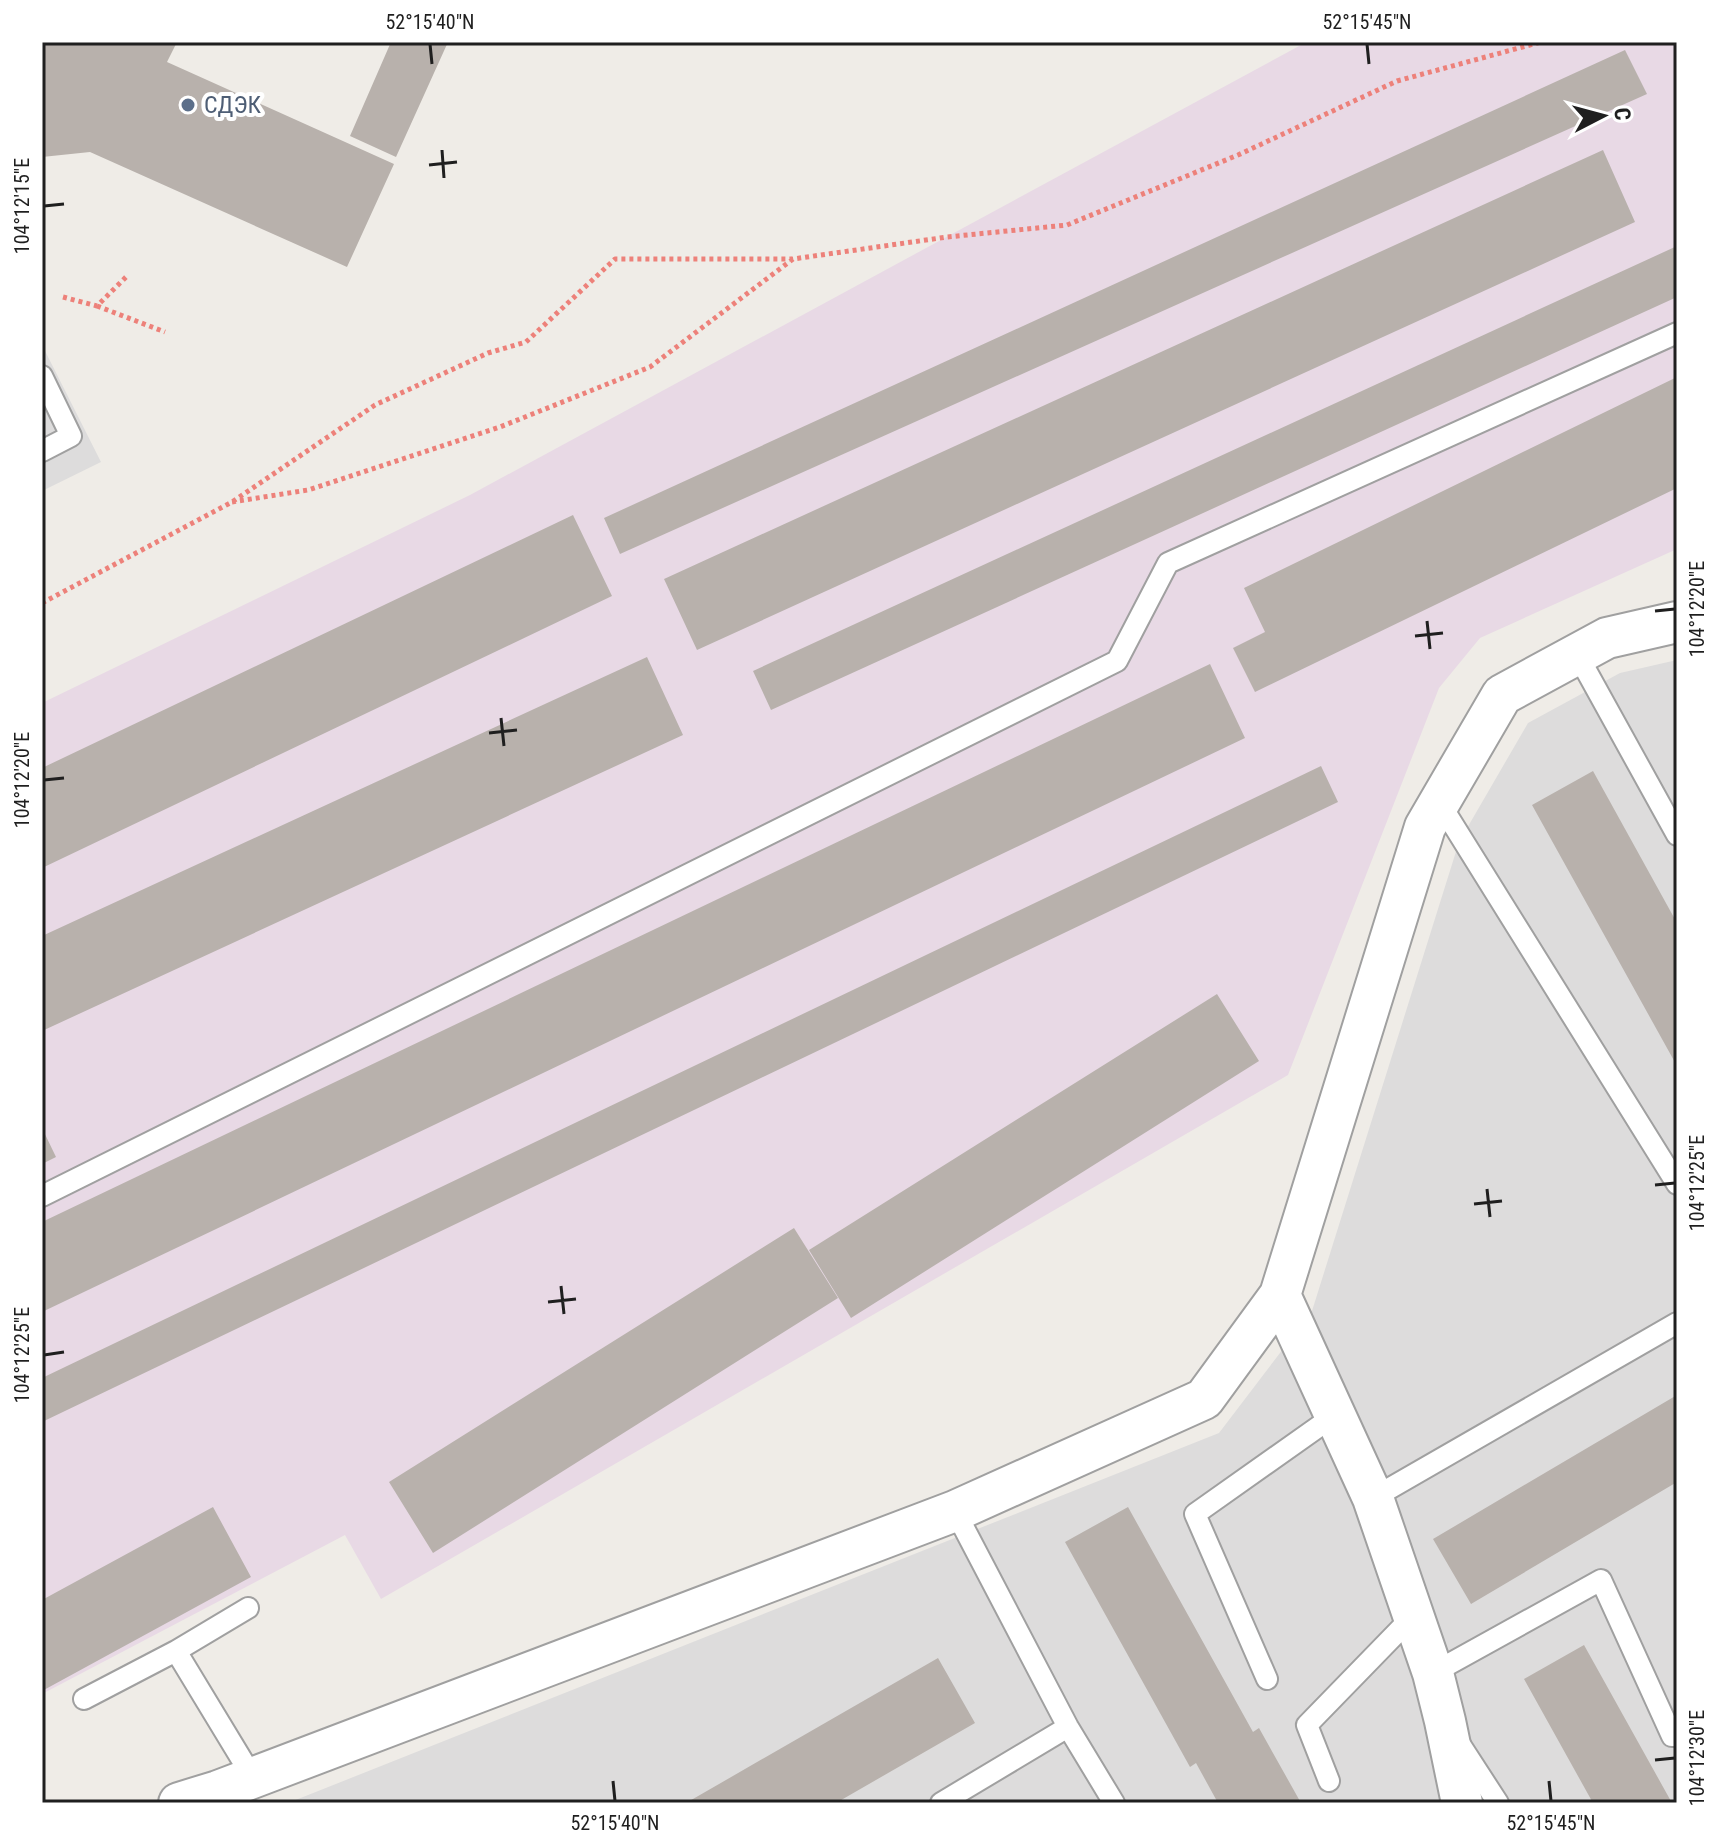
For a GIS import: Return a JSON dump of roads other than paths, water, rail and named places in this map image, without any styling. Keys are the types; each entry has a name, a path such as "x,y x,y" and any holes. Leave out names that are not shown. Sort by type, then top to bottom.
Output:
{"street":[{"path":"179,1803 253,1778 955,1511 1204,1399 1280,1295 1425,827 1502,695 1607,638 1677,622"},
{"path":"1280,1295 1373,1498 1433,1673 1462,1803"}],"lane":[{"path":"42,1196 1117,661 1168,563 1677,333"},
{"path":"42,376 71,436 42,451"},
{"path":"1577,654 1677,835"},
{"path":"1439,802 1677,1184"},
{"path":"1373,1498 1677,1323"},
{"path":"1267,1679 1195,1514 1335,1415"},
{"path":"955,1511 1068,1727 1114,1803"},
{"path":"1433,1673 1601,1580 1672,1736 1677,1736"},
{"path":"84,1699 176,1651 248,1608"},
{"path":"1329,1781 1307,1725 1413,1616"},
{"path":"176,1651 253,1778"},
{"path":"1445,1721 1498,1803"},
{"path":"941,1803 1068,1727"}],"place":[{"name":"СДЭК","path":"188,105"}]}
